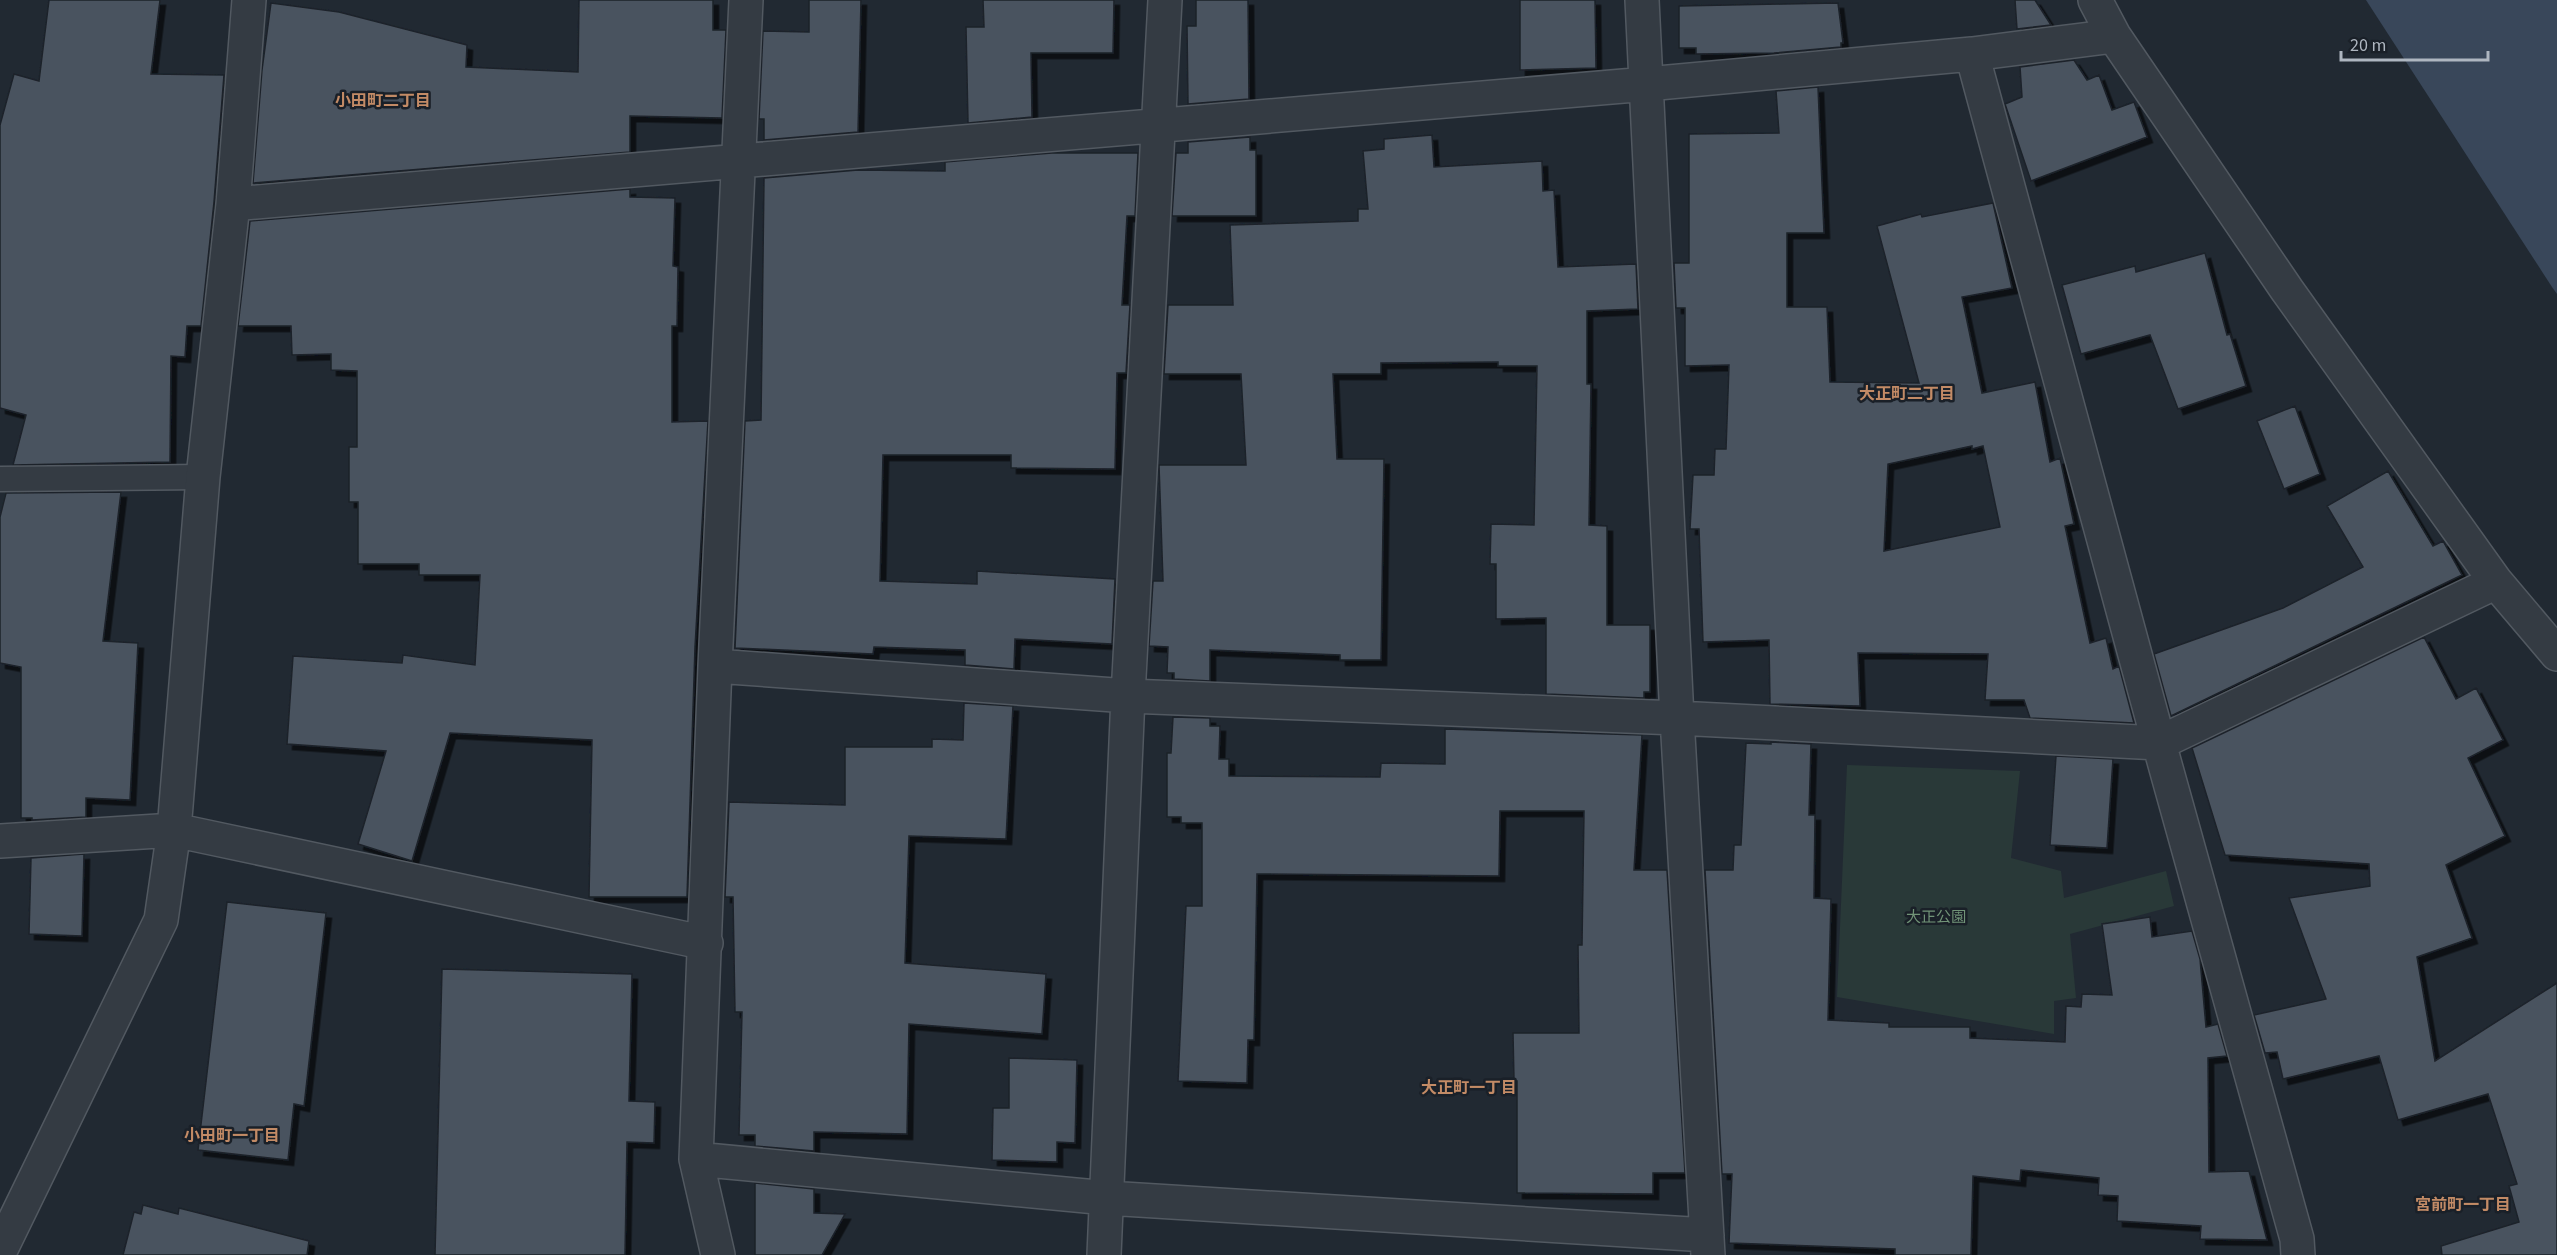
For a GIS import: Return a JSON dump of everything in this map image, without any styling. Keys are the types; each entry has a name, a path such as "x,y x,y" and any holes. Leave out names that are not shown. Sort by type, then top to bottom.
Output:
{"street":[{"path":"0,1251 160,920 174,830 203,477 233,204 249,0"},
{"path":"718,1255 696,1159 715,666 746,0"},
{"path":"1104,1255 1128,696 1165,0"},
{"path":"696,1159 1107,1198 1707,1245 1677,718 1642,0"},
{"path":"2095,0 2115,36 2287,290 2496,582 2557,654"},
{"path":"233,204 1647,84 1972,54 2115,36"},
{"path":"1972,54 2159,743 2297,1239 2298,1255"},
{"path":"715,666 1128,696 1677,718 2159,743 2496,582"},
{"path":"0,841 174,830 706,944"}],"lane":[{"path":"0,478 203,477"}],"green space":[{"name":"大正公園","path":"1847,765 2020,771 2011,858 2061,871 2064,898 2166,871 2174,906 2070,934 2076,998 2054,1001 2054,1034 1837,997"}],"water":[{"path":"2366,0 2557,0 2557,294 2552,287"}],"building":[{"path":"49,0 160,0 151,74 224,75 201,326 187,326 185,357 171,356 170,462 13,465 26,415 0,408 0,125 14,74 39,81"},
{"path":"579,0 713,0 713,30 726,30 722,118 630,116 630,152 253,183 262,70 271,3 339,12 467,45 466,67 578,72"},
{"path":"809,0 861,0 858,132 764,140 764,119 759,119 763,31 809,32"},
{"path":"983,0 1114,0 1113,53 1031,53 1032,117 968,123 966,27 984,27"},
{"path":"1196,0 1248,0 1249,99 1188,104 1187,26 1196,26"},
{"path":"1520,0 1595,0 1596,68 1520,70"},
{"path":"2015,0 2035,0 2051,25 2017,29"},
{"path":"1838,3 1843,43 1841,47 1774,53 1696,54 1696,48 1679,48 1679,6"},
{"path":"2074,60 2087,80 2099,75 2112,110 2134,102 2147,137 2031,181 2005,104 2022,97 2020,67"},
{"path":"1818,87 1824,233 1787,233 1787,307 1827,307 1830,382 1919,383 1877,226 1921,214 1922,217 1993,203 2012,288 1962,297 1982,393 2035,382 2050,462 2060,458 2074,524 2065,526 2090,643 2106,638 2113,669 2119,666 2134,723 2030,718 2024,700 1985,700 1988,654 1858,653 1860,706 1770,704 1769,640 1703,642 1699,529 1690,529 1693,475 1714,475 1715,449 1726,449 1729,365 1685,366 1685,308 1676,308 1674,263 1689,263 1689,134 1779,133 1776,91","holes":["1972,446 1972,449 1983,446 2000,527 1884,551 1888,464"]},
{"path":"1432,135 1434,167 1542,161 1543,191 1554,190 1558,267 1636,264 1638,309 1587,311 1587,384 1591,384 1589,525 1607,526 1607,625 1650,625 1650,692 1644,692 1644,698 1546,694 1546,618 1496,619 1496,564 1490,564 1491,524 1534,525 1537,366 1498,366 1498,362 1381,363 1381,374 1333,374 1337,459 1384,459 1381,660 1340,660 1340,655 1210,650 1210,681 1174,679 1174,673 1167,673 1168,647 1149,646 1153,581 1163,581 1159,465 1246,465 1241,374 1164,374 1168,305 1233,305 1230,225 1358,221 1358,209 1368,209 1363,151 1384,149 1384,139"},
{"path":"1250,137 1250,150 1256,150 1256,216 1172,216 1176,153 1188,153 1188,142"},
{"path":"1052,153 1138,153 1135,216 1127,216 1122,305 1130,305 1126,373 1117,373 1115,469 1011,468 1011,455 883,455 880,581 977,584 977,571 1115,579 1112,644 1015,639 1014,669 965,665 965,650 874,647 873,654 735,648 745,421 761,420 764,178 858,170 945,171 945,162"},
{"path":"630,189 630,197 675,198 673,266 678,267 677,326 672,326 672,422 708,421 695,647 687,897 589,897 592,740 450,733 412,861 358,844 386,751 287,744 293,656 402,663 403,655 475,665 480,575 419,575 419,564 358,564 358,502 349,502 349,447 357,447 357,371 331,370 331,354 292,355 291,326 238,326 250,221"},
{"path":"2205,253 2227,335 2230,334 2246,386 2178,409 2150,335 2081,354 2062,285 2135,266 2136,272"},
{"path":"2295,406 2320,474 2284,489 2257,421"},
{"path":"2388,471 2433,546 2443,541 2462,575 2171,716 2154,654 2283,608 2363,567 2327,506"},
{"path":"121,492 103,641 138,643 130,800 86,798 86,817 32,820 32,818 21,818 21,667 0,663 0,517 6,493"},
{"path":"2424,637 2456,699 2476,688 2503,740 2468,758 2505,836 2446,865 2472,938 2417,957 2435,1061 2557,983 2557,1255 2442,1255 2441,1246 2519,1222 2509,1186 2517,1184 2488,1094 2398,1120 2379,1056 2283,1079 2277,1052 2265,1053 2254,1015 2326,999 2289,898 2370,886 2369,864 2225,855 2192,748"},
{"path":"964,703 1013,706 1006,839 909,836 905,963 1046,974 1042,1034 909,1024 907,1134 814,1132 814,1151 755,1146 755,1135 739,1135 742,1012 735,1012 733,897 725,897 729,802 845,805 845,747 932,747 932,739 963,740"},
{"path":"1173,717 1210,718 1210,726 1220,726 1219,759 1229,759 1229,776 1380,777 1381,763 1445,764 1445,729 1642,735 1634,870 1667,870 1685,1173 1653,1173 1653,1194 1517,1193 1517,1081 1514,1081 1513,1033 1579,1033 1578,945 1582,945 1584,811 1500,811 1499,876 1257,874 1254,1040 1248,1040 1247,1083 1178,1081 1186,906 1202,906 1202,823 1181,823 1181,817 1167,817 1167,753 1171,753"},
{"path":"1771,742 1811,744 1809,815 1815,815 1814,898 1831,899 1828,1020 1889,1023 1889,1027 1970,1027 1970,1038 2065,1042 2066,1006 2081,1007 2082,994 2112,995 2102,924 2150,917 2152,937 2192,931 2200,959 2206,1027 2218,1024 2227,1056 2208,1058 2209,1172 2249,1171 2267,1240 2200,1239 2201,1226 2117,1221 2118,1196 2098,1195 2099,1178 2021,1170 2020,1181 1973,1176 1971,1255 1895,1255 1895,1249 1729,1243 1732,1174 1722,1174 1705,870 1733,870 1734,845 1741,845 1746,743 1771,744"},
{"path":"2056,756 2113,759 2107,848 2050,845"},
{"path":"84,854 82,936 29,934 31,858"},
{"path":"227,902 326,913 304,1106 294,1104 288,1160 198,1150"},
{"path":"442,969 632,974 629,1101 655,1102 654,1143 627,1142 625,1255 435,1255"},
{"path":"1009,1058 1077,1060 1075,1143 1057,1142 1057,1162 992,1160 993,1108 1009,1108"},
{"path":"755,1183 814,1189 814,1213 845,1214 822,1255 755,1255"},
{"path":"143,1205 178,1214 179,1208 309,1241 307,1255 123,1255 134,1212 141,1214"}],"district":[{"name":"小田町二丁目","path":"383,101"},
{"name":"大正町二丁目","path":"1907,394"},
{"name":"大正町一丁目","path":"1469,1088"},
{"name":"小田町一丁目","path":"232,1136"},
{"name":"宮前町一丁目","path":"2463,1205"}]}
